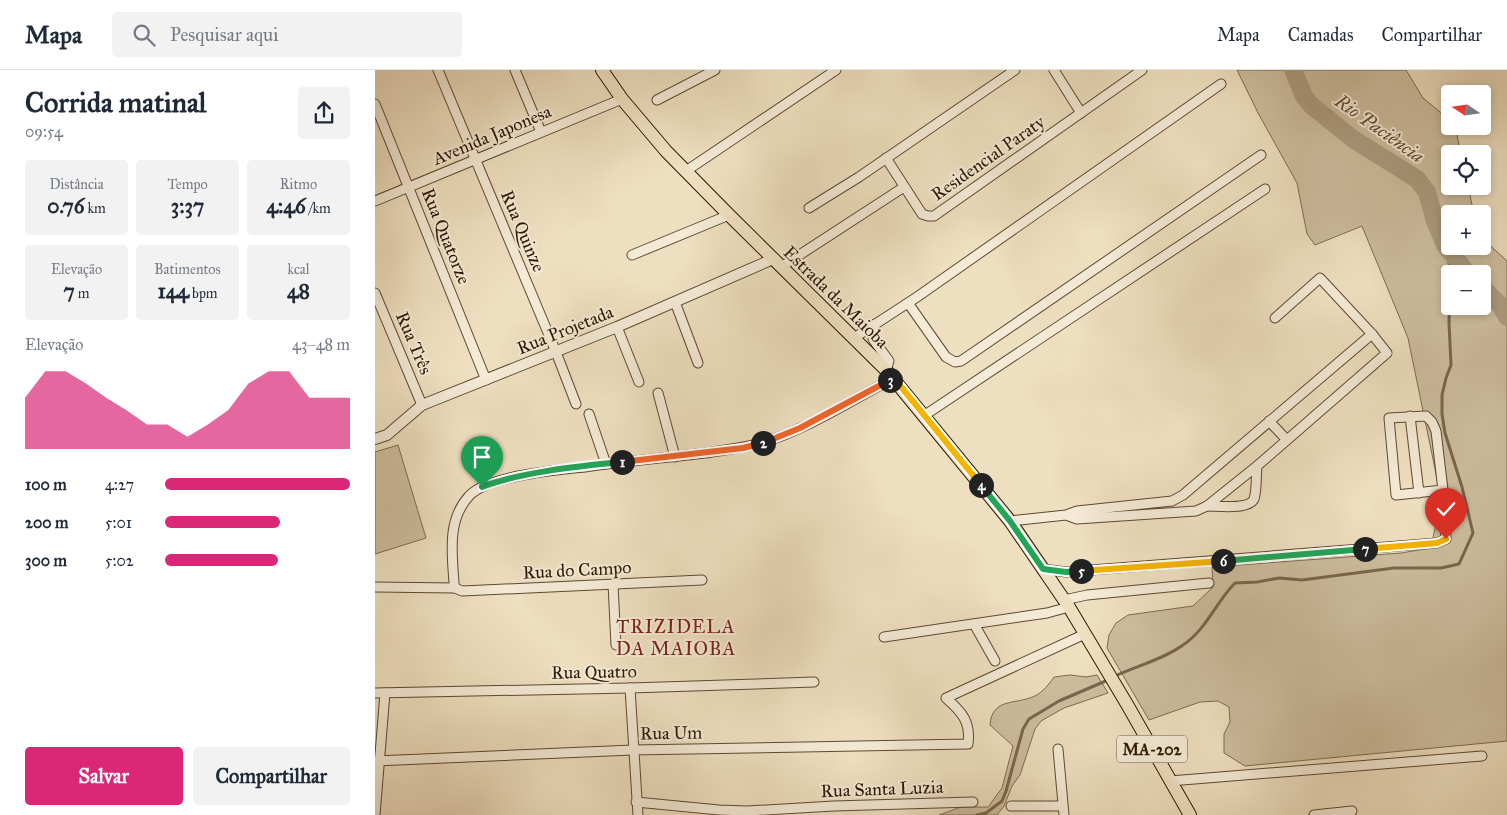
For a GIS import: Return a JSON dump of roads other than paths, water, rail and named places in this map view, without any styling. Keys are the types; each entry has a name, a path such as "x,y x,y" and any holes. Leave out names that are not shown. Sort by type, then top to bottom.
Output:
{"main road":[{"name":"Estrada da Maioba","path":"602,70 622,99 666,151 729,216 890,374 1010,521 1067,604 1189,815"}],"street":[{"name":"Rua Quinze","path":"437,70 556,352 576,404"},
{"path":"515,70 541,132"},
{"path":"657,100 715,70"},
{"path":"685,171 836,70"},
{"path":"809,208 887,158 1015,70"},
{"path":"1054,70 1081,113"},
{"name":"Residencial Paraty","path":"887,158 922,214 934,216 1142,70"},
{"path":"854,338 908,303 1221,84"},
{"name":"Avenida Japonesa","path":"375,201 622,99"},
{"name":"Rua Quatorze","path":"375,104 486,380"},
{"path":"908,303 946,357 955,362 961,360 1261,156"},
{"path":"777,263 904,187"},
{"path":"925,415 1265,189"},
{"path":"632,255 729,216"},
{"name":"Rua Projetada","path":"375,439 387,435 422,405 675,302 777,263"},
{"path":"1066,515 1077,518 1196,511 1207,506 1257,466 1387,353 1320,278 1275,318"},
{"name":"Rua Três","path":"375,293 422,405"},
{"path":"675,302 698,363"},
{"path":"455,588 453,583 452,537 456,518 470,495 482,487 496,481 605,464 743,448 763,443 800,428 890,374 889,361 873,339 875,324"},
{"path":"617,327 639,382"},
{"path":"1010,521 1066,515 1077,511 1172,501 1183,495 1372,334"},
{"path":"658,393 675,457"},
{"path":"589,414 605,464"},
{"path":"1411,416 1419,493"},
{"path":"1043,569 1076,572 1437,543 1446,539 1447,529 1443,490 1436,431 1432,422 1426,416 1389,418 1396,495 1443,490"},
{"path":"1269,422 1286,439"},
{"path":"1207,506 1242,506 1253,501 1257,466"},
{"path":"1172,501 1173,512"},
{"name":"Rua do Campo","path":"375,587 455,588 462,591 701,580"},
{"path":"884,637 1047,612 1087,595 1209,583"},
{"path":"613,584 616,645"},
{"path":"973,624 995,661"},
{"name":"Rua Um","path":"377,760 633,750 968,744 970,734 965,719 947,698 1085,634"},
{"name":"Rua Quatro","path":"375,693 813,682"},
{"path":"631,688 638,815"},
{"path":"375,815 377,760 385,693"},
{"path":"1011,806 1063,811 1058,749"},
{"path":"1170,781 1482,756"},
{"name":"Rua Santa Luzia","path":"636,802 747,811 973,802"},
{"path":"1314,815 1352,811"}],"waterway":[{"name":"Rio Paciência","path":"1293,70 1304,96 1311,105 1353,139 1417,179 1427,192 1435,221 1445,245 1461,265"},
{"path":"1113,677 1166,655 1191,639 1205,624 1235,583 1279,578 1302,580 1394,568 1441,568 1459,564 1473,533 1462,487 1445,433 1442,414 1442,395 1451,365 1449,323 1450,268 1447,255"},
{"name":"Rio Paciência","path":"1491,296 1500,305 1507,317"},
{"name":"Rio Paciência","path":"1500,305 1507,304"},
{"path":"977,815 986,813 1002,801 1023,729 1029,719 1059,701 1108,680"}],"district":[{"name":"TRIZIDELA DA MAIOBA","path":"676,637"}]}
